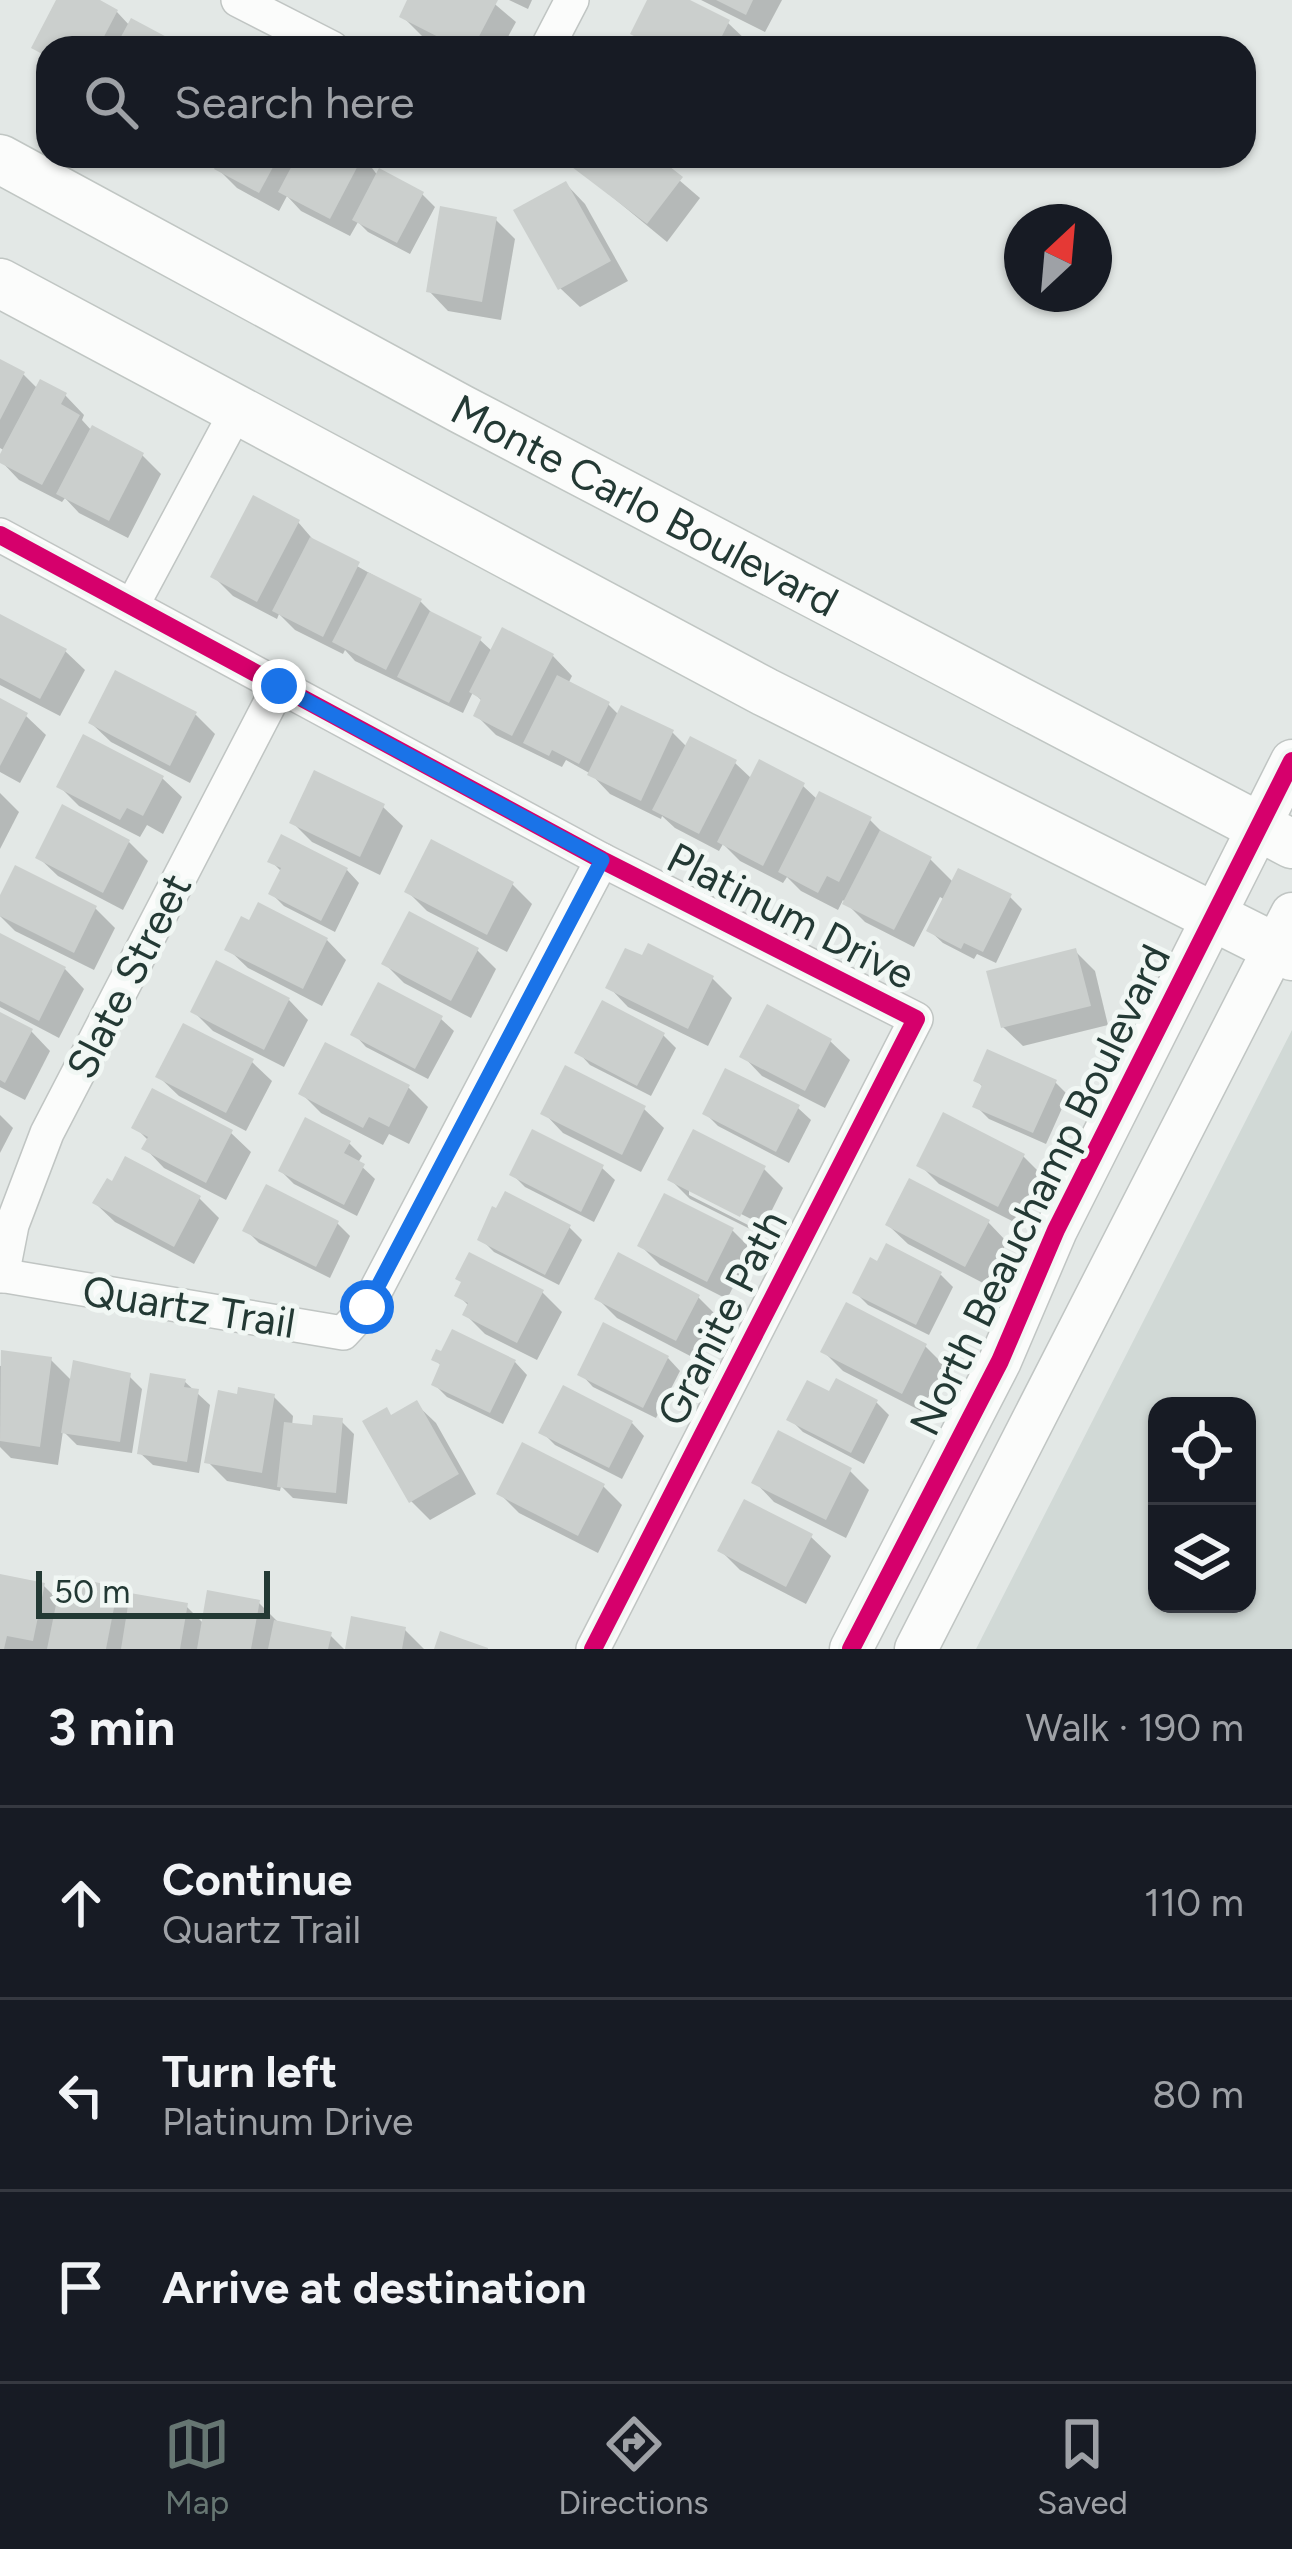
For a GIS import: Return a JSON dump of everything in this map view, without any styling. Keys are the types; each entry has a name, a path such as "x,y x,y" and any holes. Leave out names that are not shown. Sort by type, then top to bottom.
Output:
{"main road":[{"name":"Monte Carlo Boulevard","path":"0,159 460,409 1276,835"},
{"path":"0,283 765,692 1214,916 1286,939"}],"street":[{"path":"238,0 308,36"},
{"path":"553,36 572,0"},
{"path":"132,606 236,412"},
{"name":"Platinum Drive","path":"0,536 602,860 916,1019"},
{"name":"Slate Street","path":"1,1276 12,1225 47,1133 279,686"},
{"name":"North Beauchamp Boulevard","path":"851,1649 1000,1361 1056,1230 1214,916 1276,835 1292,761"},
{"name":"Quartz Trail","path":"1,1276 343,1333 367,1307 602,860"},
{"path":"916,1649 1286,939"},
{"name":"Granite Path","path":"593,1649 916,1019"}],"shaded area":[{"path":"1292,1030 1292,1649 976,1649"}],"building":[{"path":"56,0 100,0 118,10 104,36 37,36"},
{"path":"407,0 498,0 479,36 436,36 399,17"},
{"path":"647,0 690,0 730,20 722,36 630,34"},
{"path":"716,0 753,0 746,15"},
{"path":"131,18 165,36 121,36"},
{"path":"215,168 273,168 259,193"},
{"path":"291,168 357,168 330,219 278,192"},
{"path":"379,168 424,192 397,243 352,220"},
{"path":"573,168 671,168 683,177 647,224"},
{"path":"566,181 611,261 558,290 513,210"},
{"path":"440,206 497,217 482,302 426,292"},
{"path":"0,359 25,372 0,420"},
{"path":"40,379 67,393 61,404 80,415 42,485 0,463 0,454"},
{"path":"92,425 144,453 109,521 56,494"},
{"path":"253,495 300,520 257,602 210,577"},
{"path":"310,537 360,562 323,637 272,611"},
{"path":"368,572 422,599 386,670 332,642"},
{"path":"430,611 482,637 449,703 397,677"},
{"path":"0,614 67,649 40,699 0,678"},
{"path":"502,627 554,654 512,736 473,716 481,699 469,692"},
{"path":"115,670 197,712 170,766 88,723"},
{"path":"557,675 610,702 579,764 552,750 549,756 523,743"},
{"path":"0,698 28,713 0,766"},
{"path":"621,705 674,730 641,801 587,775"},
{"path":"83,734 164,776 143,816 127,808 120,820 56,787"},
{"path":"690,736 737,760 699,834 652,810"},
{"path":"759,759 805,783 763,866 717,842"},
{"path":"314,770 385,804 360,857 289,823"},
{"path":"819,791 872,817 839,882 827,876 818,893 778,872"},
{"path":"62,804 130,840 103,893 35,858"},
{"path":"880,830 932,857 894,930 842,904"},
{"path":"281,834 348,868 321,921 268,894 281,868 267,862"},
{"path":"431,839 514,882 487,935 404,892"},
{"path":"15,865 97,906 74,953 0,916 0,895"},
{"path":"958,868 1012,894 983,952 964,943 961,949 926,931"},
{"path":"258,902 328,938 303,989 224,950 241,916 249,920"},
{"path":"409,911 479,948 451,1001 381,964"},
{"path":"0,933 66,967 39,1021 0,1001"},
{"path":"648,943 714,976 688,1029 605,988 625,948 642,955"},
{"path":"1076,948 1091,1006 1001,1028 986,971"},
{"path":"216,960 290,998 264,1050 190,1012"},
{"path":"378,982 443,1016 415,1069 350,1035"},
{"path":"602,1000 665,1033 637,1086 574,1053"},
{"path":"767,1004 832,1039 805,1091 739,1057"},
{"path":"0,1012 33,1029 5,1083 0,1080"},
{"path":"183,1023 254,1059 226,1113 155,1077"},
{"path":"325,1042 410,1085 389,1127 369,1117 363,1128 298,1094"},
{"path":"987,1049 1057,1080 1033,1133 972,1107 982,1085 973,1081"},
{"path":"565,1065 646,1106 622,1155 540,1114"},
{"path":"725,1068 800,1105 776,1152 702,1114"},
{"path":"152,1088 233,1130 206,1183 141,1149 148,1137 131,1128"},
{"path":"943,1112 1025,1154 998,1207 916,1166"},
{"path":"305,1117 351,1141 344,1153 365,1164 344,1205 278,1171"},
{"path":"532,1129 604,1165 581,1212 509,1175"},
{"path":"693,1129 766,1166 740,1217 667,1180"},
{"path":"125,1156 201,1196 174,1247 92,1203 107,1178 112,1181"},
{"path":"909,1178 990,1220 965,1267 885,1225"},
{"path":"266,1184 339,1221 316,1267 242,1231"},
{"path":"505,1191 571,1225 545,1275 477,1240 492,1206 496,1208"},
{"path":"664,1193 734,1228 707,1282 637,1246"},
{"path":"886,1243 942,1272 916,1325 852,1293 870,1257 877,1261"},
{"path":"469,1252 544,1290 517,1343 462,1315 468,1303 454,1296 461,1282 455,1279"},
{"path":"618,1252 700,1295 676,1341 594,1299"},
{"path":"846,1302 927,1344 902,1394 820,1352"},
{"path":"603,1322 669,1356 643,1408 577,1375"},
{"path":"452,1329 516,1360 490,1413 431,1385 440,1364 431,1360"},
{"path":"1,1350 52,1357 40,1447 0,1441"},
{"path":"73,1360 131,1373 120,1442 61,1433"},
{"path":"150,1373 186,1379 184,1387 199,1389 187,1462 137,1454"},
{"path":"836,1378 878,1400 851,1453 786,1420 807,1380 829,1391"},
{"path":"563,1385 633,1421 609,1468 538,1433"},
{"path":"238,1387 275,1394 262,1473 204,1463 218,1390 237,1394"},
{"path":"417,1400 459,1474 409,1503 362,1421 387,1407 391,1415"},
{"path":"313,1415 343,1418 336,1493 277,1487 284,1422 312,1425"},
{"path":"778,1430 852,1468 826,1520 751,1483"},
{"path":"522,1442 605,1484 578,1536 496,1494"},
{"path":"744,1499 813,1534 786,1587 717,1551"},
{"path":"0,1574 45,1583 33,1641 7,1636 4,1649 0,1649"},
{"path":"62,1575 118,1587 106,1649 47,1649"},
{"path":"207,1590 260,1600 251,1649 197,1649"},
{"path":"130,1593 188,1603 180,1649 121,1649"},
{"path":"351,1616 406,1627 402,1649 345,1649"},
{"path":"274,1620 332,1632 328,1649 268,1649"},
{"path":"440,1631 488,1648 488,1649 434,1649"}],"cycle path":[{"path":"0,535 602,860 916,1019 593,1649"},
{"path":"851,1649 1000,1361 1056,1230 1292,761"}],"route":[{"path":"279,686 602,860 367,1307"}]}
